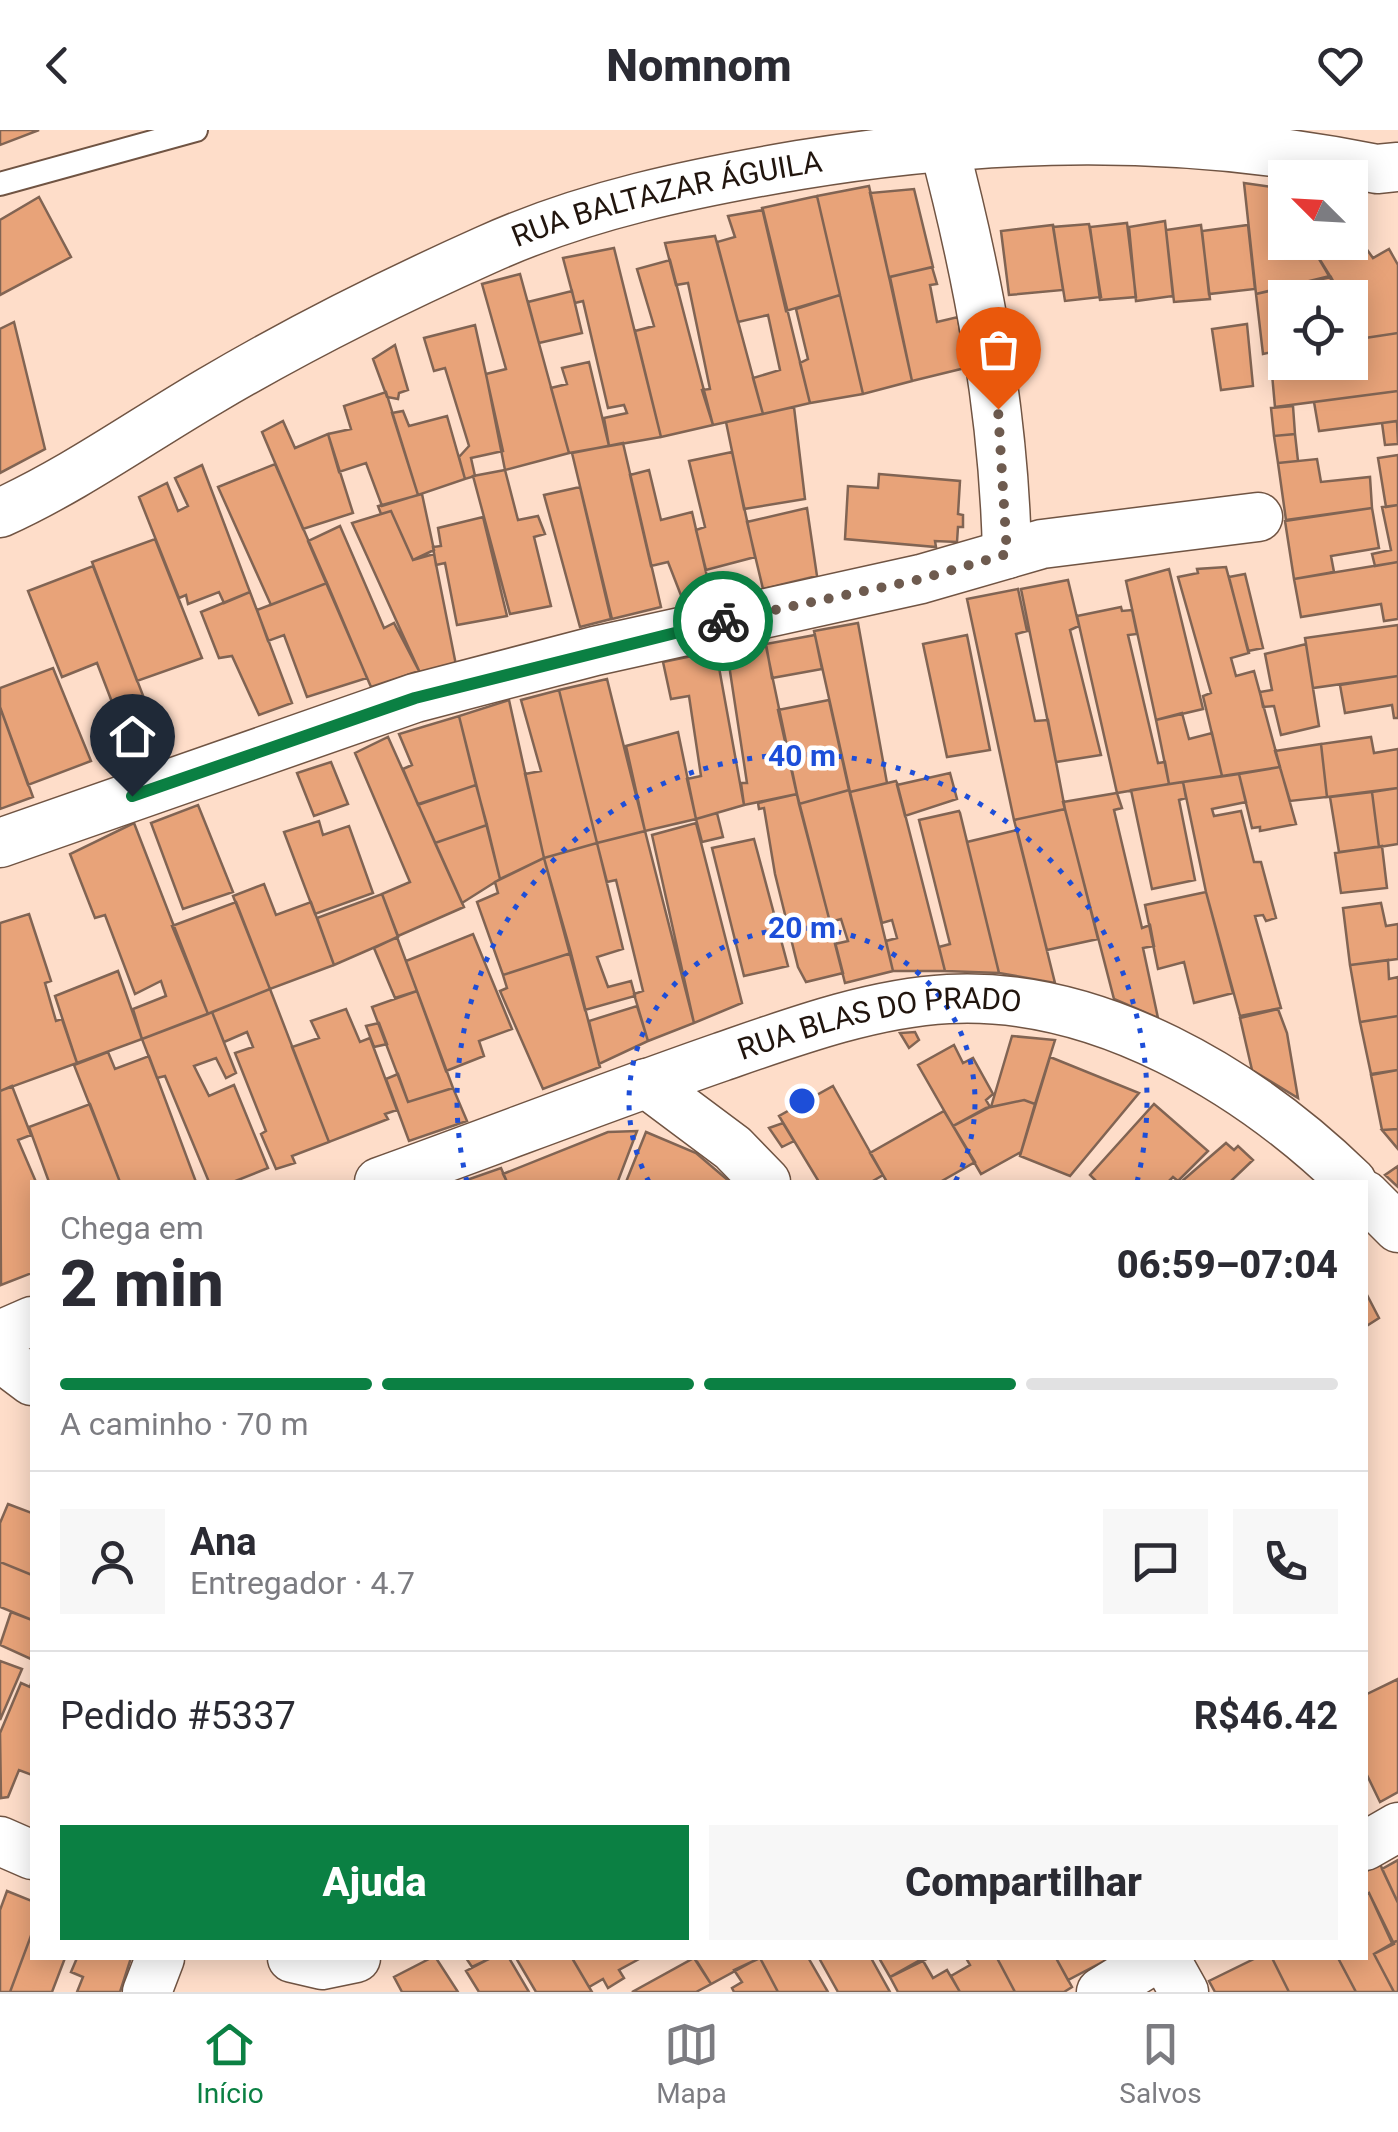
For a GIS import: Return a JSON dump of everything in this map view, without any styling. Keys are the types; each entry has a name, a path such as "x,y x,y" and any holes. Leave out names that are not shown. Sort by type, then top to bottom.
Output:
{"street":[{"name":"RUA BALTAZAR ÁGUILA","path":"0,513 214,389 489,248 590,212 700,182 943,144 1066,134 1209,138 1391,182"},
{"path":"943,144 964,222 994,375 1005,478 1007,554"},
{"path":"0,842 415,698 704,624 921,579 1096,534 1258,518"},
{"name":"RUA BLAS DO PRADO","path":"384,1180 646,1083 829,1022 949,999 1016,1002 1108,1024 1164,1046 1243,1095 1326,1157 1350,1180"},
{"path":"646,1083 733,1148 764,1180"},
{"path":"1368,1198 1398,1228"},
{"path":"0,1334 30,1322"},
{"path":"0,1356 30,1379"},
{"path":"1368,1844 1398,1827"},
{"path":"0,1841 30,1854"},
{"path":"147,1992 159,1960"},
{"path":"301,1960 322,1965 346,1960"},
{"path":"1101,1992 1153,1960"},
{"path":"1166,1960 1184,1992"}],"lane":[{"path":"0,184 196,130"}],"building":[{"path":"0,130 39,130 0,145"},
{"path":"1244,183 1268,187 1268,260 1320,260 1330,276 1268,280 1268,291 1256,294"},
{"path":"869,186 912,381 863,394 817,196"},
{"path":"914,189 933,267 889,277 870,193"},
{"path":"817,196 840,295 786,311 762,208"},
{"path":"39,197 71,257 0,295 0,220"},
{"path":"763,210 810,403 763,414 753,378 780,370 768,315 738,322 717,242 735,237 728,216"},
{"path":"1165,221 1173,296 1136,301 1129,227"},
{"path":"1127,223 1136,297 1100,300 1090,227"},
{"path":"1089,224 1101,297 1065,301 1053,227"},
{"path":"1053,225 1063,290 1009,295 1001,231"},
{"path":"1201,225 1210,299 1174,302 1166,230"},
{"path":"1248,225 1255,289 1209,294 1202,231"},
{"path":"715,236 763,414 713,425 702,390 710,389 688,283 676,285 665,243"},
{"path":"614,248 661,437 609,446 604,418 627,413 624,405 608,408 583,301 575,303 563,258"},
{"path":"1389,249 1398,265 1398,333 1368,338 1368,280 1331,280 1320,260 1368,260 1368,251 1373,258"},
{"path":"670,260 713,425 661,437 635,331 654,326 637,269"},
{"path":"932,267 937,284 930,285 937,322 958,317 965,368 912,381 890,277"},
{"path":"520,274 569,453 505,470 486,374 506,369 482,284"},
{"path":"572,291 582,333 539,343 528,302"},
{"path":"1268,291 1268,353 1263,354 1256,294"},
{"path":"840,295 863,394 810,403 800,363 808,359 796,309"},
{"path":"14,322 45,449 0,473 0,329"},
{"path":"1247,324 1253,386 1221,390 1212,329"},
{"path":"475,325 503,451 471,458 475,476 465,479 459,457 469,446 445,368 434,371 424,338"},
{"path":"1398,333 1398,391 1275,407 1273,380 1368,380 1368,337"},
{"path":"395,345 408,390 399,393 398,399 387,397 373,359"},
{"path":"589,362 609,446 569,453 551,388 567,384 562,368"},
{"path":"1398,391 1398,421 1319,431 1314,402"},
{"path":"386,392 418,495 382,506 366,463 339,472 328,434 351,429 344,406"},
{"path":"1293,406 1295,434 1274,436 1271,408"},
{"path":"794,407 805,499 744,509 726,422"},
{"path":"403,411 409,426 447,416 465,479 418,495 392,413"},
{"path":"283,421 295,448 328,434 353,513 303,529 262,432"},
{"path":"1397,421 1398,444 1385,445 1382,423"},
{"path":"1295,434 1298,461 1278,463 1274,436"},
{"path":"623,443 661,607 612,619 572,453"},
{"path":"732,452 755,557 706,570 696,530 705,527 689,461"},
{"path":"1398,455 1398,505 1386,507 1378,458"},
{"path":"1317,459 1321,482 1370,477 1372,508 1286,520 1278,463"},
{"path":"275,464 327,583 271,605 218,487"},
{"path":"202,465 250,592 224,603 219,592 188,604 186,595 179,598 139,497 167,483 178,511 188,506 175,478"},
{"path":"505,470 518,520 538,516 545,534 534,537 551,606 510,614 473,476"},
{"path":"649,470 661,520 692,512 712,598 684,603 668,562 651,566 630,475"},
{"path":"879,474 960,481 958,514 963,515 963,527 958,527 957,542 935,541 936,547 845,539 848,486 878,488"},
{"path":"580,487 611,619 580,627 544,495"},
{"path":"422,494 434,550 413,560 391,511 381,514 378,506"},
{"path":"1398,505 1398,562 1375,566 1372,554 1391,550 1382,507"},
{"path":"807,508 817,576 763,589 747,522"},
{"path":"1372,508 1379,548 1331,556 1334,572 1294,579 1285,521"},
{"path":"391,511 413,560 434,554 456,665 421,675 352,523"},
{"path":"483,517 507,616 457,625 445,563 436,565 433,547 441,546 438,528"},
{"path":"340,526 384,628 394,623 419,671 371,687 308,541"},
{"path":"155,539 202,658 137,681 92,562"},
{"path":"1398,562 1398,619 1384,621 1381,604 1301,617 1294,579"},
{"path":"93,566 164,750 135,762 97,663 62,677 28,591"},
{"path":"1226,567 1249,653 1231,658 1236,676 1254,671 1280,767 1222,776 1203,696 1211,693 1178,577 1198,573 1197,569"},
{"path":"1169,569 1203,709 1156,720 1126,581"},
{"path":"1245,574 1263,648 1248,651 1229,577"},
{"path":"1068,580 1079,626 1070,630 1101,755 1056,762 1021,589"},
{"path":"327,583 367,678 307,697 284,635 268,641 257,610"},
{"path":"1018,589 1027,631 1016,634 1035,721 1048,720 1065,809 1014,820 967,599"},
{"path":"250,592 292,703 259,715 232,656 219,658 201,612"},
{"path":"1121,607 1122,611 1132,610 1137,634 1128,635 1158,763 1165,762 1169,784 1117,793 1077,616"},
{"path":"858,623 887,783 850,792 814,631"},
{"path":"1398,625 1398,676 1313,688 1305,638"},
{"path":"815,635 822,669 772,678 766,644"},
{"path":"967,635 990,750 947,757 923,644"},
{"path":"764,637 797,794 744,805 741,783 747,783 726,645"},
{"path":"1306,644 1319,726 1281,735 1274,706 1263,707 1260,692 1272,690 1265,654"},
{"path":"716,651 744,805 696,819 687,779 701,776 689,696 671,699 663,662"},
{"path":"53,668 91,761 28,785 0,707 0,688"},
{"path":"1398,676 1398,718 1394,718 1392,705 1345,713 1340,685"},
{"path":"607,679 645,831 597,843 559,690"},
{"path":"559,690 597,843 544,858 525,774 541,771 521,700"},
{"path":"509,700 544,858 500,879 459,716"},
{"path":"829,700 849,790 799,804 778,710"},
{"path":"0,707 33,797 0,809"},
{"path":"1182,713 1189,739 1212,733 1222,776 1169,784 1156,720"},
{"path":"459,716 476,785 418,805 403,769 412,765 399,734"},
{"path":"678,732 696,819 645,831 626,746"},
{"path":"388,737 464,907 398,936 382,894 410,882 355,753"},
{"path":"1371,737 1374,753 1398,749 1398,788 1327,797 1321,744"},
{"path":"1321,744 1327,797 1290,801 1275,751"},
{"path":"331,762 348,804 314,816 297,773"},
{"path":"1280,767 1296,824 1260,831 1260,827 1252,828 1239,774"},
{"path":"950,773 957,799 905,816 897,785"},
{"path":"1239,774 1246,802 1212,809 1214,816 1241,811 1254,862 1261,862 1276,918 1266,921 1263,915 1255,916 1281,1008 1240,1016 1206,892 1183,782"},
{"path":"896,781 945,971 893,971 886,941 897,938 892,920 882,923 850,792"},
{"path":"1183,782 1186,798 1179,800 1195,880 1152,889 1131,790"},
{"path":"476,785 487,825 435,843 418,804"},
{"path":"1398,788 1398,844 1379,847 1372,792"},
{"path":"849,790 893,971 845,983 835,944 848,941 841,919 830,922 799,804"},
{"path":"1372,792 1379,847 1339,852 1330,797"},
{"path":"1117,793 1122,808 1114,810 1142,928 1150,925 1154,946 1143,948 1158,1018 1114,999 1063,802"},
{"path":"797,794 843,973 806,982 798,967 775,874 764,808 759,809 758,803"},
{"path":"198,805 233,892 183,909 151,823"},
{"path":"1065,809 1098,939 1047,950 1014,820"},
{"path":"959,811 999,973 945,971 939,947 950,944 919,820"},
{"path":"717,813 723,837 702,842 696,819"},
{"path":"319,821 323,835 349,826 373,893 315,914 284,832"},
{"path":"134,823 208,1014 142,1039 133,1009 166,996 161,981 135,994 105,915 95,918 70,854"},
{"path":"696,823 742,1003 694,1023 652,835"},
{"path":"487,825 500,879 462,903 435,843"},
{"path":"1017,830 1055,983 999,973 967,842"},
{"path":"645,831 694,1023 648,1041 634,994 643,991 616,880 607,882 597,843"},
{"path":"754,839 788,966 744,976 712,848"},
{"path":"597,843 623,949 597,957 608,987 631,981 635,996 585,1010 544,858"},
{"path":"1382,846 1387,888 1341,893 1335,853"},
{"path":"544,858 571,953 503,975 477,902 498,893 495,882"},
{"path":"264,884 276,915 311,902 334,965 270,989 233,896"},
{"path":"1206,892 1233,993 1194,1003 1184,962 1158,969 1145,905"},
{"path":"382,894 398,937 334,965 317,918"},
{"path":"236,902 270,989 208,1014 172,926"},
{"path":"1381,903 1386,926 1398,924 1398,959 1350,965 1343,908"},
{"path":"29,914 51,981 45,983 56,1021 62,1019 77,1063 0,1091 0,923"},
{"path":"473,934 512,1029 479,1041 484,1056 446,1071 406,961"},
{"path":"397,937 417,991 395,998 374,948"},
{"path":"571,953 600,1067 543,1089 500,991 507,988 503,975"},
{"path":"1388,960 1389,979 1398,977 1398,1016 1360,1022 1350,965"},
{"path":"118,971 142,1039 77,1063 55,996"},
{"path":"270,989 329,1142 292,1156 295,1163 276,1169 261,1134 266,1131 235,1053 253,1047 247,1032 224,1042 212,1012"},
{"path":"417,991 453,1088 408,1102 372,1007"},
{"path":"637,1006 648,1041 599,1064 589,1021"},
{"path":"346,1009 360,1042 370,1038 397,1110 385,1114 388,1119 329,1142 292,1047 319,1038 311,1021"},
{"path":"1278,1009 1287,1033 1298,1098 1252,1070 1240,1018"},
{"path":"212,1012 236,1073 226,1078 216,1058 194,1066 209,1096 234,1085 268,1168 238,1180 208,1180 165,1076 157,1078 142,1039"},
{"path":"1398,1016 1398,1070 1371,1074 1360,1022"},
{"path":"379,1023 387,1044 374,1047 366,1026"},
{"path":"915,1032 919,1040 909,1048 900,1033"},
{"path":"1012,1036 1055,1040 1035,1104 1024,1100 991,1107"},
{"path":"954,1045 963,1063 973,1058 993,1094 986,1100 990,1107 953,1126 918,1065"},
{"path":"108,1052 115,1069 149,1056 195,1180 119,1180 74,1065"},
{"path":"1050,1057 1139,1093 1070,1176 1020,1156"},
{"path":"1398,1070 1398,1129 1382,1130 1371,1075"},
{"path":"398,1074 408,1102 453,1088 467,1121 409,1141 386,1079"},
{"path":"12,1086 31,1135 18,1140 35,1180 30,1180 30,1274 1,1285 0,1091"},
{"path":"833,1086 883,1175 874,1180 818,1180 779,1116"},
{"path":"1024,1100 1035,1104 1021,1152 981,1174 953,1126 986,1108"},
{"path":"90,1104 119,1180 48,1180 29,1127"},
{"path":"1154,1104 1208,1151 1179,1180 1095,1180 1090,1175"},
{"path":"944,1111 975,1162 944,1180 886,1180 870,1153"},
{"path":"783,1123 794,1141 782,1147 769,1128"},
{"path":"1398,1129 1398,1149 1382,1130"},
{"path":"637,1131 618,1180 506,1180 503,1174 608,1132"},
{"path":"646,1132 696,1153 728,1180 627,1180"},
{"path":"1226,1143 1234,1150 1238,1146 1253,1160 1232,1180 1183,1180"},
{"path":"1398,1166 1398,1187 1385,1175"},
{"path":"501,1168 506,1180 467,1180"},
{"path":"1368,1297 1379,1318 1368,1325"},
{"path":"8,1504 30,1512 30,1574 0,1562 0,1523"},
{"path":"0,1562 30,1574 30,1619 0,1607"},
{"path":"11,1612 30,1619 30,1659 0,1645"},
{"path":"0,1661 22,1669 0,1720"},
{"path":"1398,1679 1398,1792 1380,1802 1368,1777 1368,1694"},
{"path":"21,1683 30,1687 30,1774 19,1770 8,1797 1,1798 0,1733"},
{"path":"1398,1860 1398,1903 1382,1869"},
{"path":"1380,1864 1398,1903 1398,1940 1392,1943 1368,1894 1368,1870"},
{"path":"7,1891 30,1900 30,1938 10,1992 0,1992 0,1910"},
{"path":"1368,1894 1394,1944 1374,1954 1394,1992 1356,1992 1339,1960 1368,1960"},
{"path":"30,1938 30,1960 64,1960 52,1992 10,1992"},
{"path":"1398,1940 1398,1992 1394,1992 1374,1954"},
{"path":"76,1960 130,1960 120,1992 77,1992 83,1977 71,1972"},
{"path":"427,1960 437,1960 458,1992 402,1992 394,1977"},
{"path":"467,1960 487,1960 472,1967"},
{"path":"487,1960 510,1960 529,1992 479,1992 466,1971"},
{"path":"517,1960 573,1960 592,1992 536,1992"},
{"path":"573,1960 637,1960 619,1970 624,1978 608,1988 603,1979 589,1987"},
{"path":"690,1960 695,1960 711,1984 696,1992 632,1992"},
{"path":"696,1960 755,1960 711,1984"},
{"path":"761,1960 810,1960 828,1992 778,1992"},
{"path":"761,1960 778,1992 734,1992 732,1988 742,1982 734,1970"},
{"path":"820,1960 872,1960 890,1992 838,1992"},
{"path":"880,1960 925,1960 890,1977"},
{"path":"923,1960 933,1978 947,1970 960,1992 898,1992 890,1977"},
{"path":"967,1960 998,1960 1015,1992 960,1992 951,1976 970,1965"},
{"path":"998,1960 1057,1960 1072,1987 1064,1992 1015,1992"},
{"path":"1057,1960 1106,1960 1068,1980"},
{"path":"1252,1960 1273,1960 1289,1992 1215,1992 1209,1981"},
{"path":"1273,1960 1339,1960 1356,1992 1289,1992"}],"way so far":[{"path":"723,621 921,579 1007,554 998,409"}],"route":[{"path":"132,796 415,698 723,621"}]}
